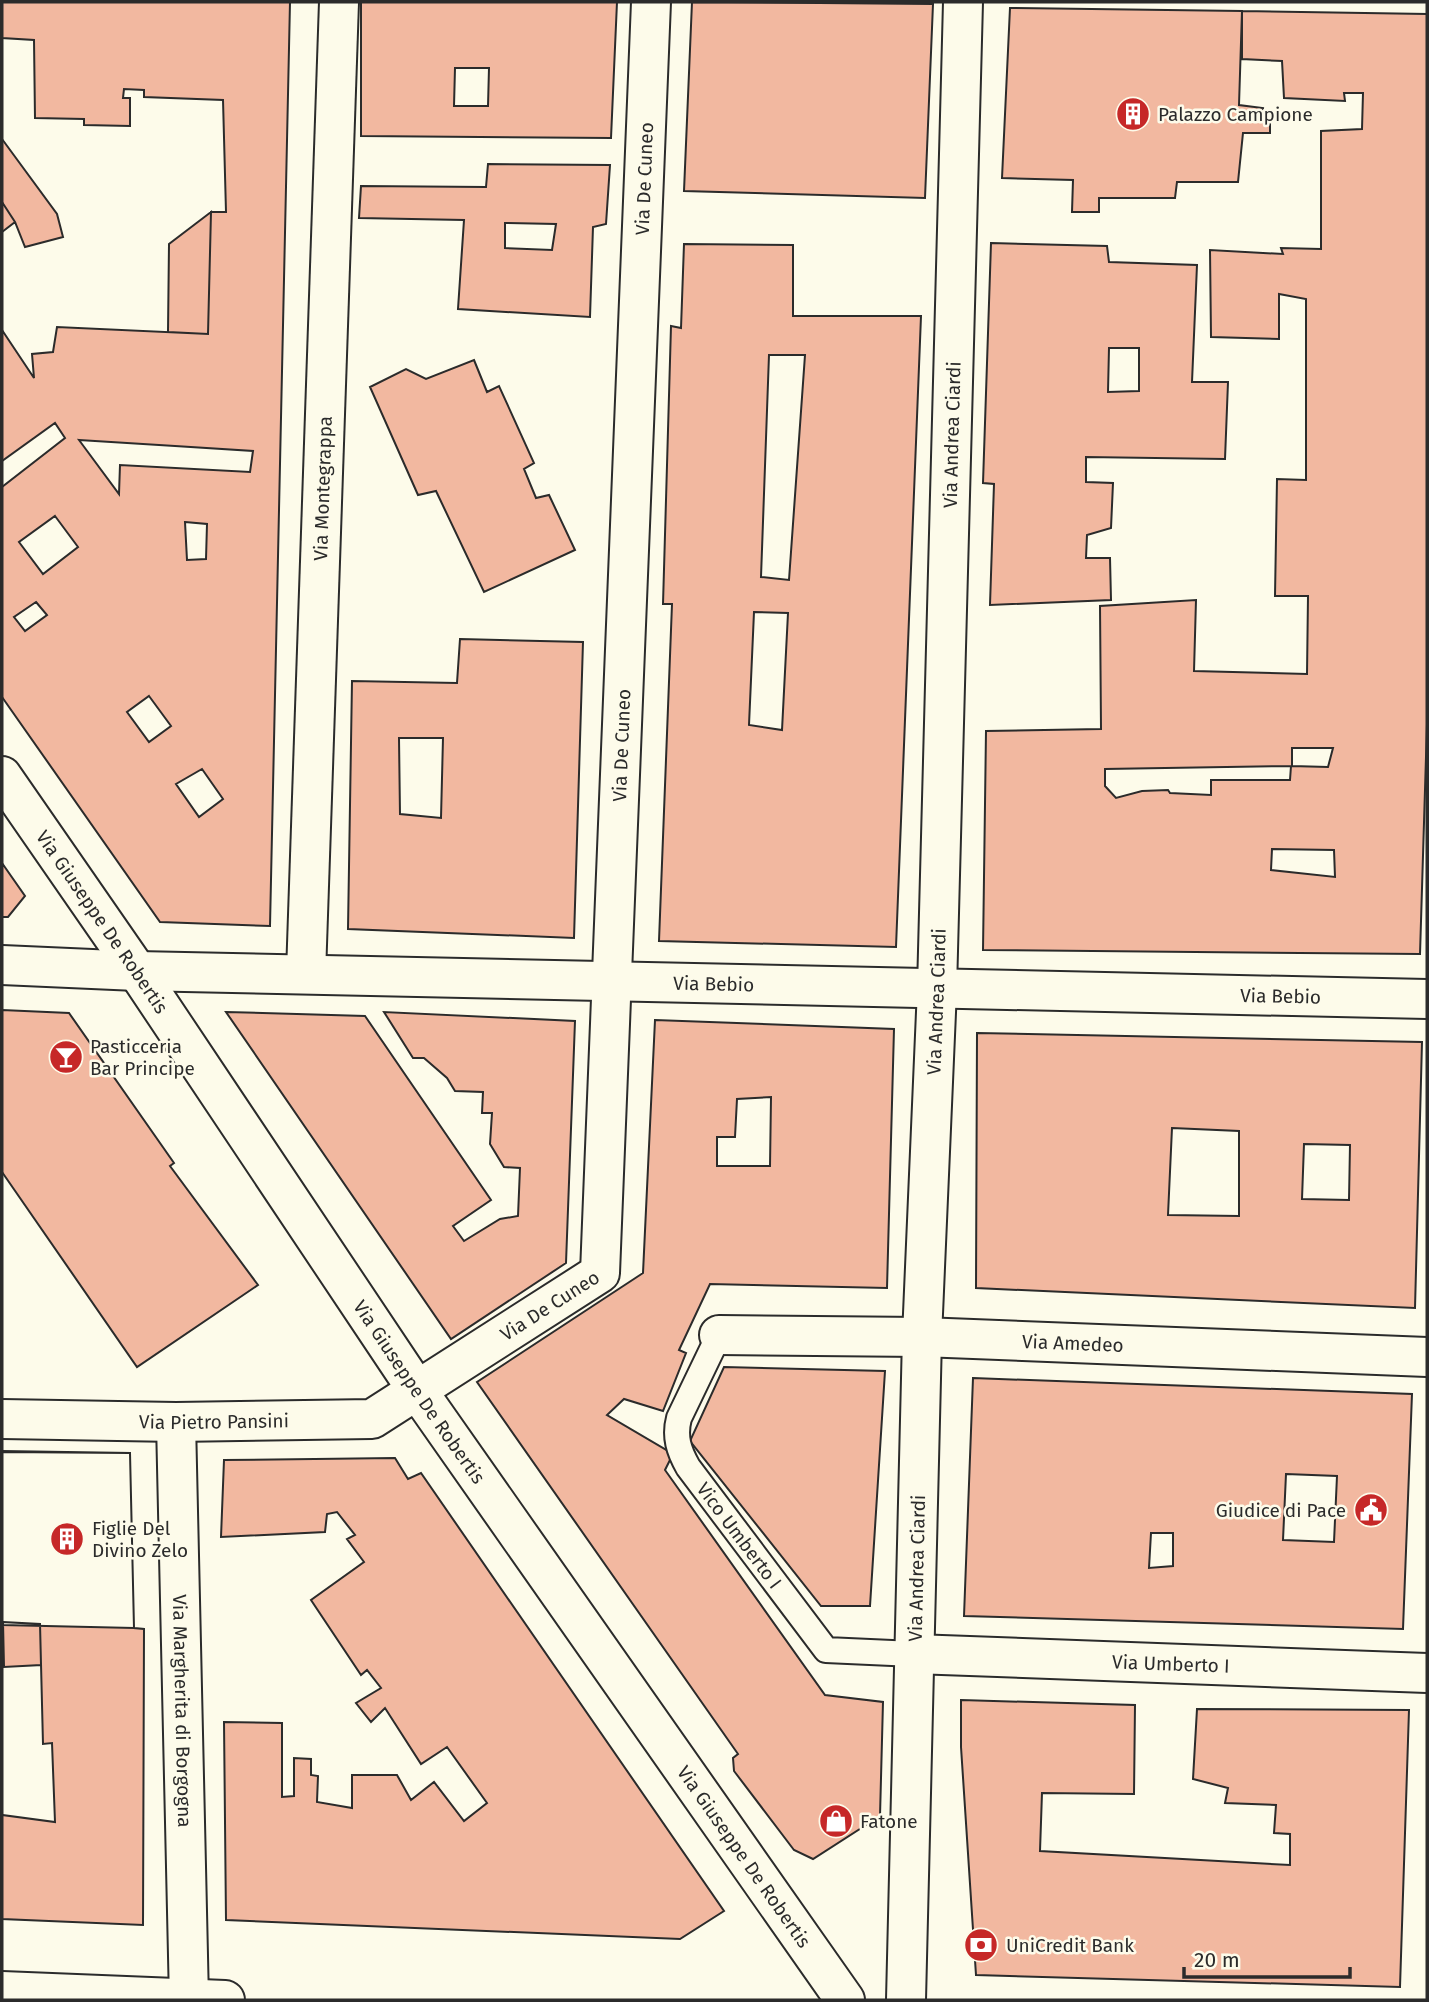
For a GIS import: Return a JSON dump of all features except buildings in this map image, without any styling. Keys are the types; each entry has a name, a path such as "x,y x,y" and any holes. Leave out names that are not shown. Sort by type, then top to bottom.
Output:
{"street":[{"name":"Via Montegrappa","path":"306,974 339,2"},
{"name":"Via De Cuneo","path":"417,1390 600,1273 651,2"},
{"name":"Via Andrea Ciardi","path":"906,2000 922,1337 937,989 963,2"},
{"name":"Via Giuseppe De Robertis","path":"2,776 137,971 417,1390 845,2000"},
{"name":"Via Bebio","path":"2,965 137,971 1427,999"},
{"name":"Via Amedeo","path":"719,1335 922,1337 1427,1357"},
{"name":"Via Pietro Pansini","path":"2,1419 176,1422 372,1419 417,1390"},
{"name":"Via Margherita di Borgogna","path":"176,1422 201,2000"},
{"name":"Via Umberto I","path":"914,1654 1427,1673"},
{"path":"2,1991 201,2000"}],"lane":[{"name":"Vico Umberto I","path":"719,1335 679,1418 676,1431 681,1455 688,1467 826,1650 914,1654"}],"place":[{"name":"Palazzo Campione","path":"1133,114"},
{"name":"Pasticceria Bar Principe","path":"66,1057"},
{"name":"Giudice di Pace","path":"1371,1510"},
{"name":"Figlie Del Divino Zelo","path":"67,1539"},
{"name":"Fatone","path":"836,1821"},
{"name":"UniCredit Bank","path":"981,1945"}]}
